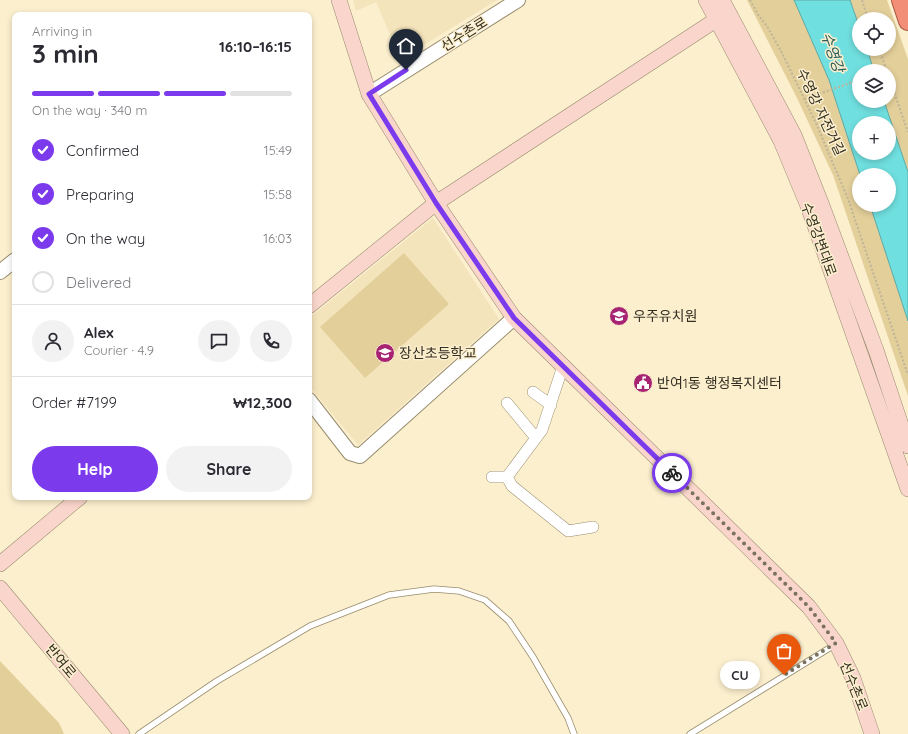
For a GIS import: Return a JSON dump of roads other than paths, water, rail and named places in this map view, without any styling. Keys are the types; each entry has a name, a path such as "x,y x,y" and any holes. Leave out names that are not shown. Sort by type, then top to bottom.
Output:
{"highway":[{"path":"901,0 908,21"}],"main road":[{"name":"선수촌로","path":"339,0 369,94 436,203 514,318 809,607 836,643 853,678 872,734"},
{"name":"수영강변대로","path":"706,0 722,10 794,135 873,342 908,446"},
{"name":"수영강변대로","path":"722,10 781,141 808,206 908,489"},
{"path":"312,304 436,203 722,10"},
{"path":"0,564 76,500"},
{"name":"반여로","path":"0,588 122,734"}],"street":[{"name":"선수촌로","path":"369,94 518,0"},
{"path":"0,272 12,262"},
{"path":"312,404 350,453 360,456 514,318"},
{"path":"507,477 542,430 563,366"},
{"path":"533,392 551,406"},
{"path":"507,403 536,438"},
{"path":"492,477 507,477"},
{"path":"507,477 512,486 568,530 593,527"}],"lane":[{"path":"138,734 216,681 310,626 389,595 434,589 459,591 485,600 509,621 533,657 568,718 574,734"},
{"path":"690,734 836,643"}],"water":[{"name":"수영강","path":"794,0 850,0 854,12 852,12 852,56 869,56 872,64 852,64 852,108 886,108 889,116 852,116 852,150 829,80"},
{"name":"수영강","path":"896,136 908,172 908,321 872,212 896,212 896,168 858,168 855,160 896,160"}],"place":[{"name":"우주유치원","path":"619,316"},
{"name":"장산초등학교","path":"385,353"},
{"name":"반여1동 행정복지센터","path":"643,383"},
{"name":"CU","path":"784,675"}]}
